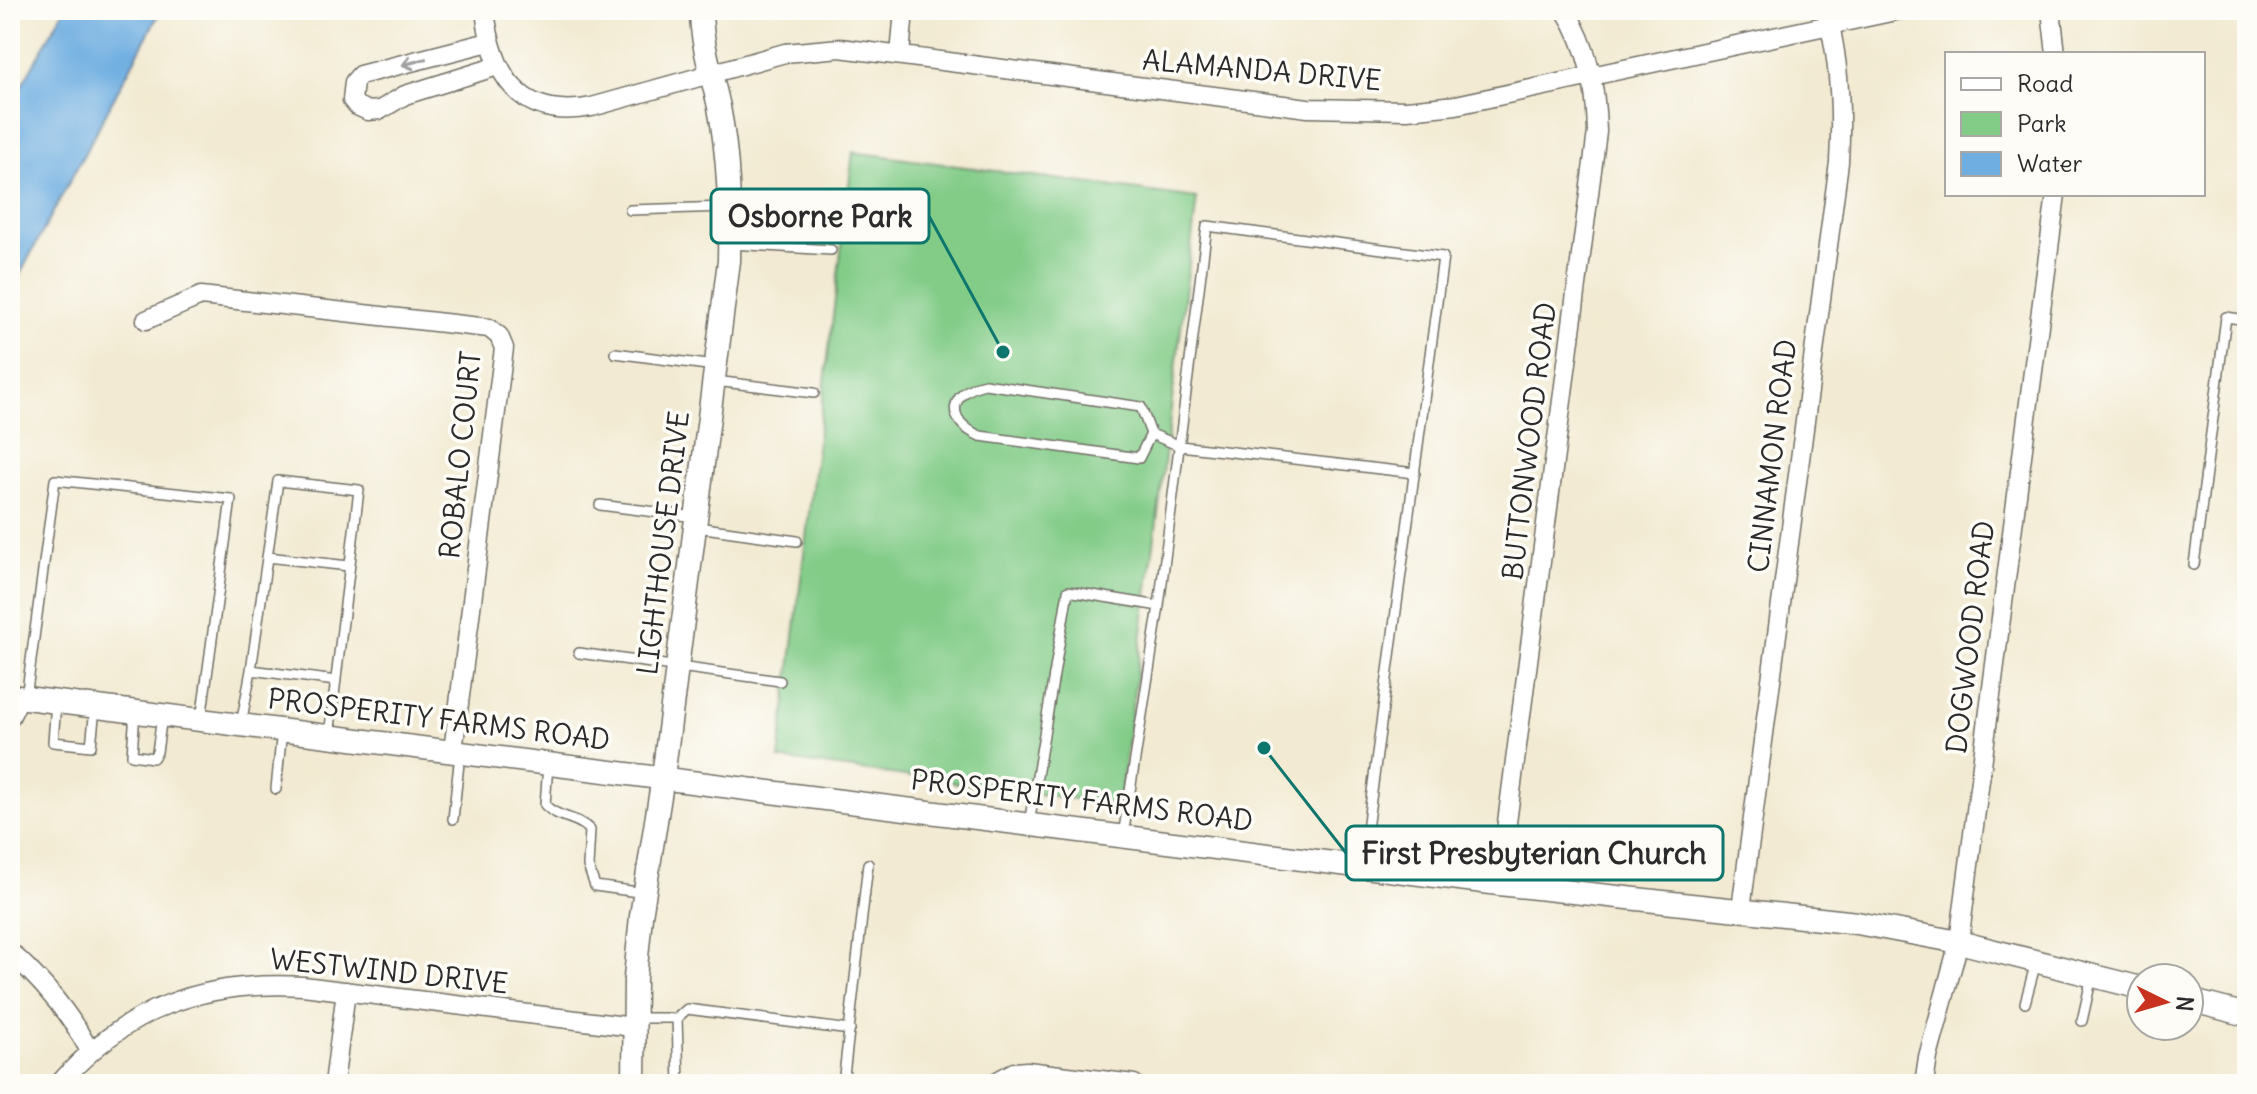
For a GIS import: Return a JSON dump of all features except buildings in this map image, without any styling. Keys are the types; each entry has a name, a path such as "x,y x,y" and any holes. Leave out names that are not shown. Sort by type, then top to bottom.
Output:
{"street":[{"path":"485,10 489,42 498,66 405,95 380,110 368,111 352,100 354,82 360,75 489,42"},
{"name":"LIGHTHOUSE DRIVE","path":"634,1084 635,978 696,522 729,244 727,158 701,10"},
{"path":"900,55 904,10"},
{"name":"BUTTONWOOD ROAD","path":"1499,884 1597,132 1593,76 1585,49 1565,10"},
{"name":"ALAMANDA DRIVE","path":"498,66 506,81 527,98 566,110 592,107 812,48 900,55 1308,108 1407,110 1456,105 1593,76 1828,18 1900,10"},
{"path":"2051,10 2056,52"},
{"name":"CINNAMON ROAD","path":"1741,909 1839,162 1840,98 1828,18"},
{"name":"DOGWOOD ROAD","path":"1924,1084 1928,1057 1959,942 2056,196"},
{"name":"ROBALO COURT","path":"146,320 201,296 489,328 499,336 504,348 457,752"},
{"name":"PROSPERITY FARMS ROAD","path":"16,702 56,702 135,711 1499,884 1857,923 1959,942 2125,984"},
{"path":"10,952 57,1000 90,1051"},
{"name":"WESTWIND DRIVE","path":"59,1084 90,1051 147,1013 193,994 266,983 633,1022"},
{"path":"334,1084 346,991"},
{"path":"2205,1004 2247,1015"},
{"path":"992,1084 1014,1072 1027,1071 1134,1084"}],"lane":[{"path":"630,210 730,207"},
{"path":"1123,836 1159,606 1207,226 1443,257 1362,867"},
{"path":"729,244 831,250"},
{"path":"2194,565 2226,317 2247,320"},
{"path":"615,353 814,393"},
{"path":"1151,434 1139,458 980,436 964,429 956,416 956,404 961,393 985,384 1141,407 1151,434 1180,446 1415,473"},
{"path":"16,702 55,480 231,499 201,720"},
{"path":"241,726 278,481 359,490 329,736"},
{"path":"600,505 797,541"},
{"path":"267,557 349,566"},
{"path":"1029,824 1068,591 1159,606"},
{"path":"579,653 780,681"},
{"path":"251,670 336,681"},
{"path":"56,702 53,742 91,746 95,707"},
{"path":"135,711 132,755 153,758 157,752 162,715"},
{"path":"276,789 282,730"},
{"path":"453,819 457,752"},
{"path":"548,763 545,805 553,814 583,823 590,830 588,866 595,886 645,893"},
{"path":"843,1084 868,864"},
{"path":"2025,1003 2036,962"},
{"path":"2082,1021 2092,976"},
{"path":"633,1022 677,1018 687,1009 850,1030"},
{"path":"677,1018 679,1084"}],"green space":[{"path":"853,152 1197,198 1119,805 779,759"}],"water":[{"path":"64,10 161,10 10,293 10,106"}],"place":[{"name":"Osborne Park","path":"1003,352"},
{"name":"First Presbyterian Church","path":"1264,748"}]}
